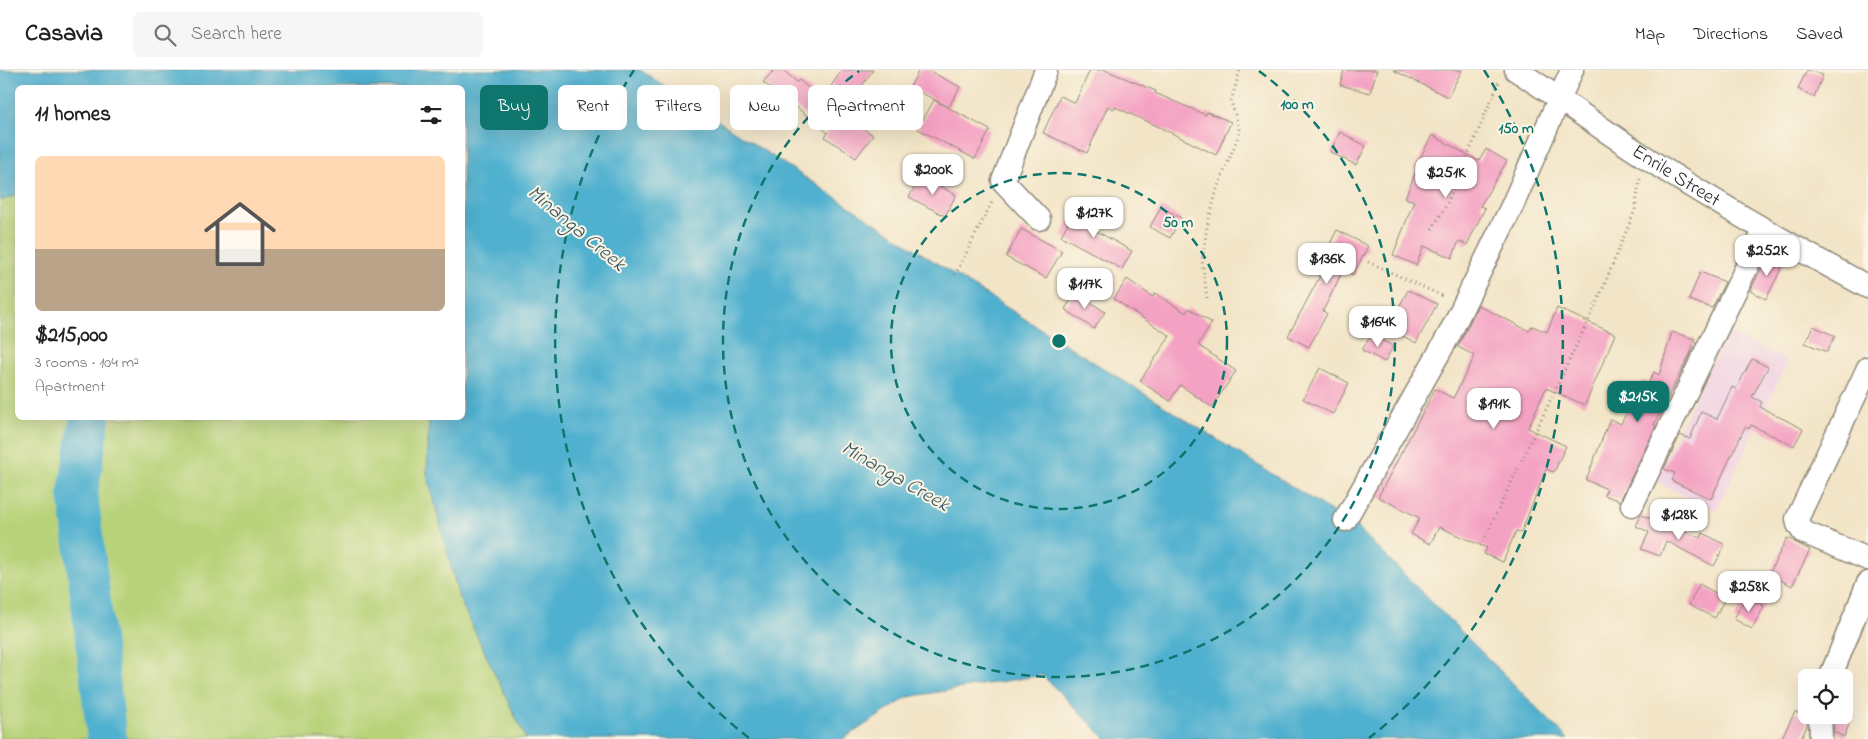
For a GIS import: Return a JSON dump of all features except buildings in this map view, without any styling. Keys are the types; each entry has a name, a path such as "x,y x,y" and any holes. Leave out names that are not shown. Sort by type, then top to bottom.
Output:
{"street":[{"path":"1039,218 1003,181 1046,70"},
{"path":"1345,520 1444,343 1512,206 1572,70"},
{"name":"Enrile Street","path":"1508,74 1560,98 1644,156 1764,231 1868,287"},
{"path":"1632,505 1764,231"},
{"path":"1868,368 1797,519 1803,532 1868,559"},
{"path":"1834,669 1868,583"},
{"path":"1820,724 1820,739"}],"path":[{"path":"1207,298 1202,260 1207,227 1217,190 1240,132 1231,101 1240,70"},
{"path":"1432,229 1450,196 1508,74"},
{"path":"1481,546 1598,300 1635,210 1644,156"},
{"path":"955,275 1003,181"},
{"path":"1368,262 1463,305"}],"shaded area":[{"path":"1727,332 1788,361 1716,510 1655,481"}],"green space":[{"path":"15,196 15,420 429,420 427,473 459,598 526,739 0,739 0,201"}],"water":[{"name":"Minanga Creek","path":"0,70 640,70 663,85 637,85 637,130 720,130 720,122 955,275 1358,528 1568,739 1106,739 1042,675 908,697 843,739 526,739 459,598 427,473 429,420 465,420 465,85 15,85 15,196 0,201"}],"waterway":[{"path":"90,420 78,493 107,739"}]}
